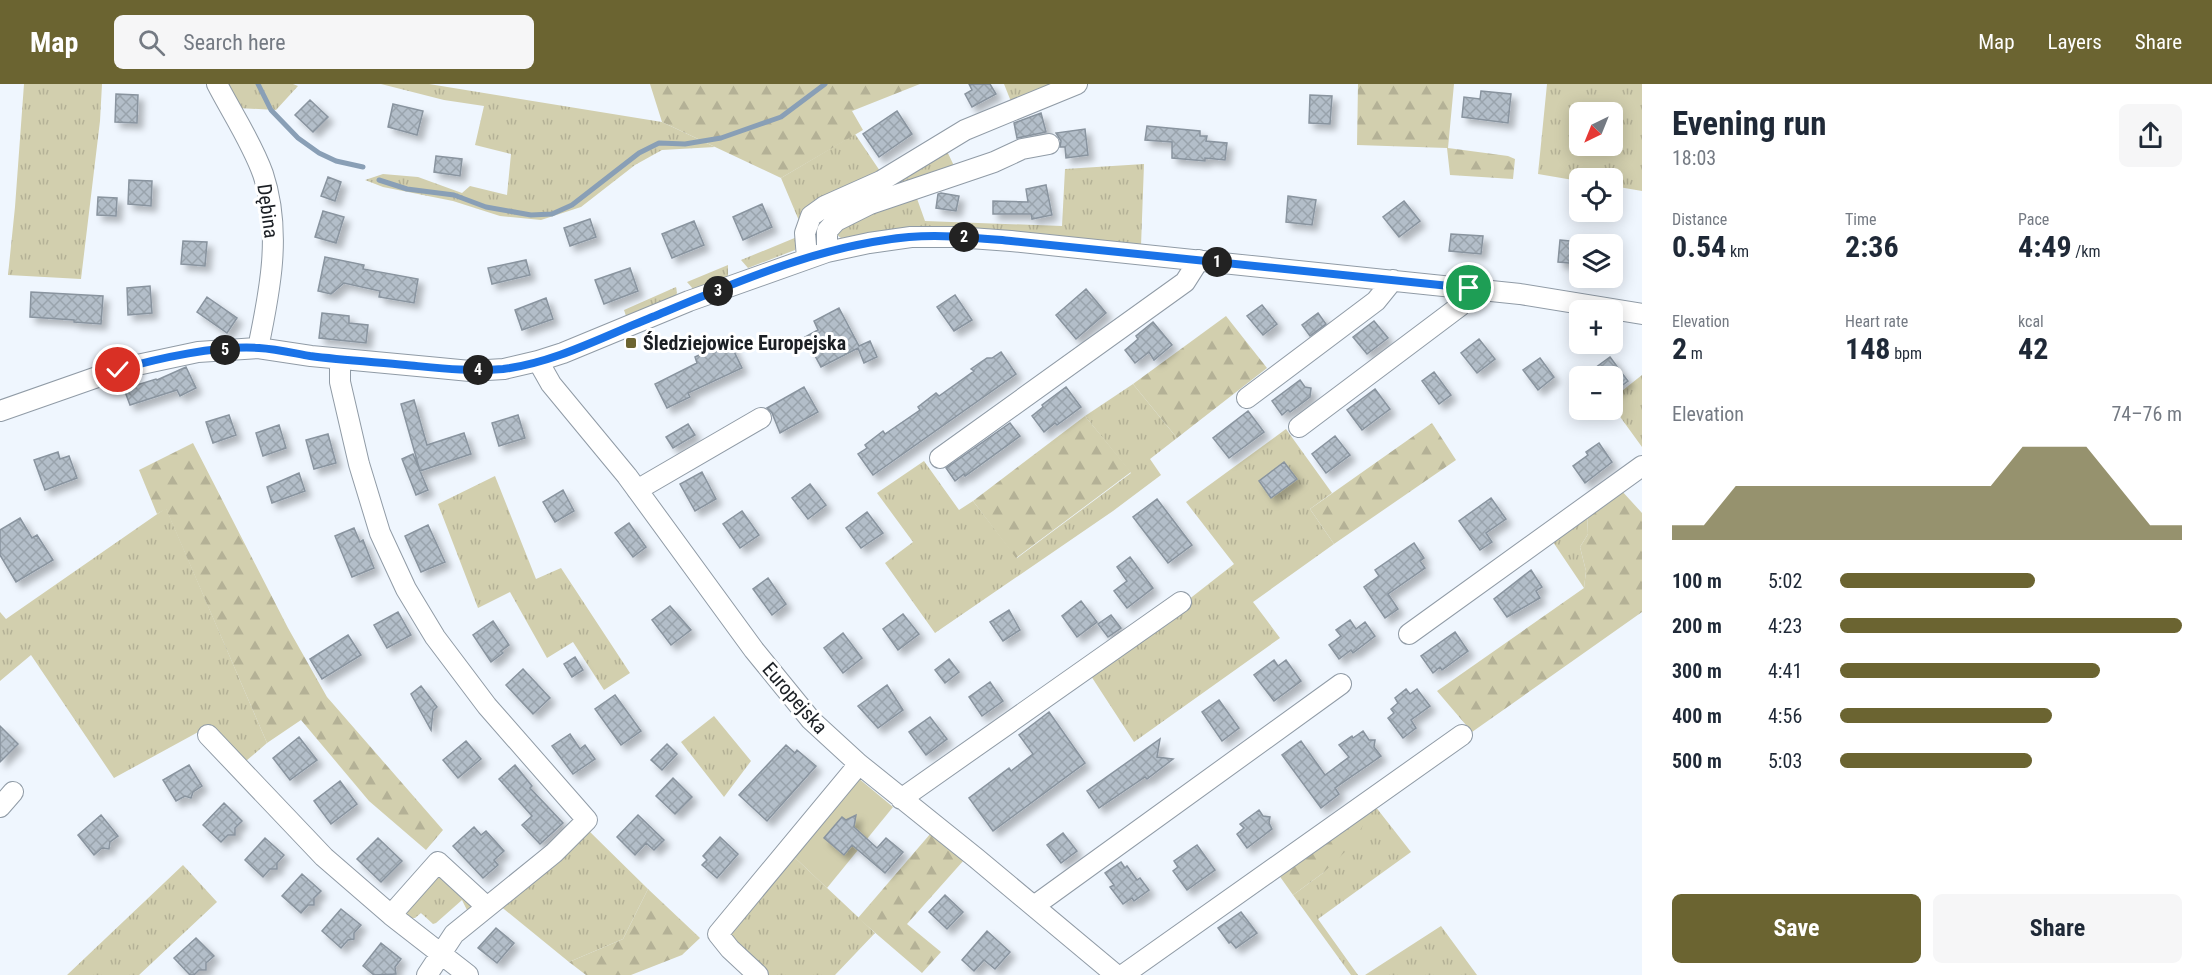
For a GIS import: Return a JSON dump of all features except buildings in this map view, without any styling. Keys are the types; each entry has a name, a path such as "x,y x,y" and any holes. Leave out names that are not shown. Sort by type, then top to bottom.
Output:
{"street":[{"name":"Dębina","path":"217,84 263,173 272,208 273,258 258,348"},
{"path":"807,258 805,233 811,216 825,206 881,181 965,130 1077,84"},
{"path":"827,252 827,231 836,221 861,208 994,162 1022,149 1049,144"},
{"path":"0,411 123,368 198,351 258,348 340,359 470,370 504,369 538,361 807,258 869,243 911,237 956,237 1469,288 1642,314"},
{"path":"940,458 1185,282 1199,260"},
{"path":"1247,398 1377,301 1393,280"},
{"path":"1299,427 1460,306 1469,288"},
{"path":"340,359 340,381 359,464 380,533 406,589 435,637 487,706 587,820 555,853 454,934 427,975"},
{"name":"Europejska","path":"538,361 551,384 599,440 796,704 859,765 1116,975"},
{"path":"637,490 761,418"},
{"path":"1409,634 1642,466"},
{"path":"901,799 1181,602"},
{"path":"1034,906 1341,684"},
{"path":"207,735 324,857 391,915 468,975"},
{"path":"1123,975 1462,735"},
{"path":"758,975 730,949 718,934 859,765"},
{"path":"391,915 438,862 487,907"}],"green space":[{"path":"24,84 102,84 100,121 81,279 8,275"},
{"path":"224,84 293,84 298,86 276,110 237,108"},
{"path":"381,84 429,84 662,122 715,147 662,150 635,165 581,207 541,220 500,216 453,201 383,187 365,180 383,174 418,177 462,193 470,186 507,195 511,154 475,145 484,106 444,100"},
{"path":"650,84 920,84 852,111 863,130 781,178 662,122"},
{"path":"1004,84 1067,84 1012,104"},
{"path":"1358,84 1454,84 1448,148 1508,156 1515,159 1513,179 1450,175 1447,148 1357,145"},
{"path":"1547,84 1642,84 1642,191 1623,188 1623,168 1569,168 1569,179 1538,174"},
{"path":"855,134 882,174 800,223 781,178"},
{"path":"946,149 955,168 815,238 811,225 817,217 891,187 911,169"},
{"path":"1144,164 1141,246 937,228 899,228 841,238 837,235 837,227 915,193 925,221 1062,226 1065,169"},
{"path":"797,237 798,244 795,250 748,268 741,260"},
{"path":"728,265 728,277 694,290 687,282"},
{"path":"676,287 675,297 626,316 624,310"},
{"path":"1226,316 1267,368 1177,438 1133,384"},
{"path":"1642,375 1642,447 1622,420 1623,390"},
{"path":"1133,384 1177,438 1150,459 1161,475 1113,511 935,633 885,563 913,542 877,493 924,461 959,510 973,501 1017,558 1131,473 1085,416"},
{"path":"1085,416 1131,472 1016,558 973,501"},
{"path":"1432,423 1456,460 1334,544 1310,509"},
{"path":"1286,429 1332,493 1310,509 1334,544 1253,602 1280,638 1134,742 1091,676 1234,564 1186,502"},
{"path":"193,443 288,628 327,697 443,830 426,850 369,801 301,720 267,743 166,509 157,514 139,470"},
{"path":"495,476 536,579 561,568 630,673 604,690 573,642 547,658 510,592 478,608 438,504"},
{"path":"1621,490 1642,513 1642,612 1472,732 1437,691 1584,588 1586,571 1580,547 1588,534 1587,513"},
{"path":"166,508 267,743 246,761 211,725 114,778 31,655 0,681 0,612 6,619"},
{"path":"1587,513 1588,534 1580,547 1586,571 1584,588 1551,539"},
{"path":"714,716 751,761 724,797 681,742"},
{"path":"857,777 893,807 827,888 792,855"},
{"path":"1375,806 1411,852 1318,919 1358,975 1351,975 1293,895 1323,873"},
{"path":"1375,806 1349,848 1323,873 1293,895 1276,871"},
{"path":"587,829 648,889 623,939 569,962 499,905"},
{"path":"931,833 964,860 907,924 941,952 922,973 858,918"},
{"path":"792,855 875,933 835,975 766,975 731,938 732,930"},
{"path":"183,865 217,902 139,975 67,975"},
{"path":"438,875 473,901 472,910 469,914 462,900 433,924 421,913 415,918 407,918 405,912"},
{"path":"648,889 700,938 682,955 631,975 586,975 569,962 623,939"},
{"path":"1441,926 1477,975 1365,975"}],"waterway":[{"path":"258,84 271,110 298,138 319,153 336,161 363,167"},
{"path":"379,180 407,189 454,195 486,207 531,215 552,214 572,205 639,153 659,143 685,144 721,138 781,117 825,84"}],"place":[{"name":"Śledziejowice Europejska","path":"631,343"}],"route":[{"path":"118,370 198,351 258,348 311,356 439,368 504,369 563,353 689,302 807,258 869,243 911,237 1011,241 1469,288"}]}
